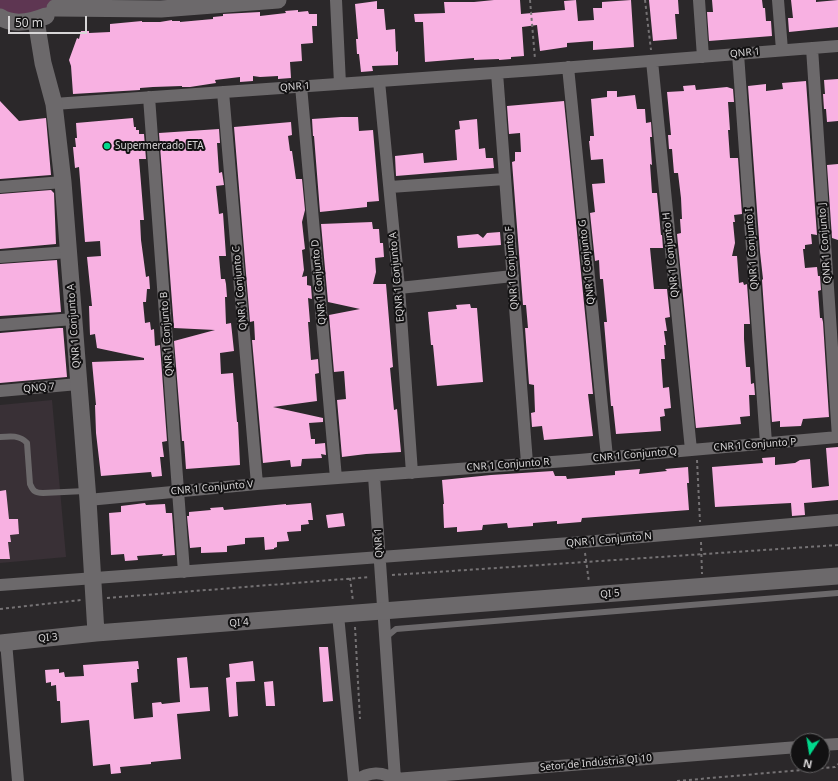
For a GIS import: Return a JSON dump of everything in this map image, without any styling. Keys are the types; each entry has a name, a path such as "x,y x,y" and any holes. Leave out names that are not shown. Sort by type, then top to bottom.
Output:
{"street":[{"path":"0,17 16,23 32,22 46,16 58,4 161,9 278,0"},
{"path":"336,0 340,84"},
{"path":"699,0 703,57"},
{"path":"778,0 782,50"},
{"name":"QNR 1 Conjunto A","path":"36,20 43,63 54,104 63,182 96,633"},
{"name":"QNR 1","path":"54,104 497,73 838,46"},
{"name":"QNR 1 Conjunto J","path":"812,48 838,437"},
{"name":"QNR 1 Conjunto I","path":"738,54 766,443"},
{"name":"QNR 1 Conjunto H","path":"652,61 694,449"},
{"name":"QNR 1 Conjunto G","path":"568,67 607,457"},
{"name":"QNR 1 Conjunto F","path":"497,73 527,463"},
{"name":"EQNR 1 Conjunto A","path":"379,81 399,288 412,473"},
{"name":"QNR 1 Conjunto D","path":"301,86 336,478"},
{"name":"QNR 1 Conjunto C","path":"223,92 257,484"},
{"name":"QNR 1 Conjunto B","path":"149,97 184,572"},
{"path":"390,186 505,179"},
{"path":"0,187 63,182"},
{"path":"0,257 69,252"},
{"path":"399,288 513,276"},
{"path":"0,325 73,319"},
{"name":"QNQ 7","path":"0,391 78,384"},
{"name":"CNR 1 Conjunto P","path":"694,449 818,440 838,437"},
{"name":"CNR 1 Conjunto Q","path":"579,460 694,449"},
{"name":"CNR 1 Conjunto R","path":"412,473 579,460"},
{"path":"336,478 412,473"},
{"name":"QNR 1","path":"374,476 395,780"},
{"name":"CNR 1 Conjunto V","path":"87,495 179,491 336,478"},
{"name":"QNR 1 Conjunto N","path":"0,586 584,542 838,520"},
{"name":"QI 5","path":"383,611 838,576"},
{"name":"QI 4","path":"96,633 383,611"},
{"path":"346,614 354,781"},
{"name":"QI 3","path":"3,643 96,633"},
{"path":"3,643 5,673 18,781"},
{"name":"Setor de Indústria QI 10","path":"395,780 790,748"},
{"path":"354,781 363,775 374,773 385,774 395,780"}],"lane":[{"path":"0,437 16,436 23,439 27,443 30,484 32,490 37,493 87,495"},
{"path":"384,638 396,629 838,593"}],"path":[{"path":"530,0 536,70"},
{"path":"645,0 652,61"},
{"path":"694,449 703,586"},
{"path":"584,542 590,595"},
{"path":"0,609 94,599 350,578 838,545"},
{"path":"350,578 346,614 360,721"},
{"path":"677,781 835,767 838,764"}],"shaded area":[{"path":"0,0 60,0 46,16 0,16"},
{"path":"52,400 66,557 0,563 0,405"}],"building":[{"path":"520,0 521,14 565,10 564,1 576,0 578,21 594,20 593,8 602,8 602,2 631,0 634,47 593,50 593,41 567,43 567,47 540,51 537,25 522,27 524,56 499,60 474,60 474,58 425,62 423,22 415,22 414,14 445,13 444,2"},
{"path":"649,0 678,0 679,14 675,14 677,39 653,41"},
{"path":"712,0 762,0 763,8 765,8 766,21 771,21 772,36 709,41 707,12 713,12"},
{"path":"791,0 816,0 816,2 838,0 838,27 789,32 788,18 793,18"},
{"path":"377,1 377,9 384,9 386,30 395,29 398,65 372,66 373,71 361,72 359,54 357,54 356,39 358,39 355,4"},
{"path":"298,10 298,12 308,11 309,14 317,14 317,26 312,26 313,43 301,44 302,61 290,62 291,78 278,79 278,76 253,76 253,81 240,82 240,77 215,80 216,83 190,87 153,87 140,88 140,90 73,94 71,66 69,60 77,38 79,39 81,31 89,31 89,33 110,32 110,24 142,21 160,22 172,20 180,22 213,19 213,17 223,16 223,14 260,12 260,16"},
{"path":"838,79 838,121 827,122 826,109 824,109 824,80"},
{"path":"806,81 817,235 811,234 812,244 805,245 805,249 803,249 805,268 817,267 818,276 820,276 821,290 818,291 820,318 822,318 823,322 829,417 803,419 801,426 780,427 780,421 772,422 763,279 748,86 766,84 766,91 783,89 782,83"},
{"path":"695,85 696,90 727,87 733,89 734,102 728,102 730,158 738,158 742,214 734,215 735,222 733,222 735,243 732,256 737,256 739,283 743,282 744,285 747,284 750,324 744,324 746,367 750,367 751,384 754,383 755,395 749,395 750,416 740,417 741,424 696,428 677,234 681,233 681,198 678,173 674,173 672,149 669,149 668,135 671,135 667,92 684,91 683,86"},
{"path":"607,91 617,91 617,97 635,95 637,109 645,109 646,123 651,122 652,137 650,137 652,165 650,164 652,193 657,193 663,248 650,248 654,289 667,289 670,317 665,318 667,331 664,331 666,345 664,345 665,359 661,359 663,388 669,387 671,408 664,409 665,416 660,417 661,431 616,434 613,406 611,406 604,322 607,322 603,279 600,279 599,260 595,261 590,213 595,212 592,184 605,183 603,159 591,160 589,141 590,136 594,136 591,99 607,97"},
{"path":"0,101 19,121 46,118 51,175 0,179"},
{"path":"564,101 593,394 588,394 593,436 544,440 542,426 532,427 531,413 535,412 534,385 529,384 525,328 528,328 526,305 523,305 512,162 515,161 515,152 521,152 520,133 509,134 507,106"},
{"path":"358,117 359,131 373,130 379,201 367,202 367,207 320,212 312,119"},
{"path":"133,118 134,127 136,127 136,130 139,130 139,134 144,134 146,159 139,159 144,220 140,220 141,240 146,277 149,276 150,289 147,289 146,302 143,302 145,323 150,322 151,330 154,329 155,346 160,345 167,441 162,442 164,457 160,457 162,476 152,477 151,472 101,476 96,433 96,405 92,362 144,360 144,358 97,348 95,334 90,335 89,306 92,306 87,257 101,256 100,241 85,242 79,167 75,168 73,147 76,147 76,123"},
{"path":"477,119 479,149 485,148 486,158 493,158 494,168 396,176 395,156 423,153 424,163 457,160 455,130 460,129 459,121"},
{"path":"291,122 292,135 288,136 290,151 292,151 296,179 302,179 305,210 302,222 305,249 302,250 304,270 302,277 307,276 307,285 311,286 312,299 308,298 310,322 308,322 311,360 318,359 319,373 315,374 317,401 273,407 323,418 323,422 309,423 311,439 315,439 315,444 325,443 326,455 321,454 322,458 302,459 301,466 291,467 290,460 263,463 252,340 255,340 254,321 250,322 234,127"},
{"path":"219,129 220,143 217,143 219,173 222,172 224,185 216,186 219,214 223,213 226,256 219,256 221,279 225,279 226,284 226,324 231,323 234,351 220,353 221,374 233,373 238,422 240,465 186,469 184,441 182,441 174,341 215,330 174,328 159,133"},
{"path":"838,164 838,240 832,238 827,165"},
{"path":"51,190 54,193 56,244 0,249 0,194"},
{"path":"372,222 373,229 379,229 380,243 383,243 384,257 375,258 376,272 373,284 386,284 393,367 390,368 394,410 397,409 401,452 342,457 337,400 346,399 344,371 334,372 329,315 360,309 328,302 321,224"},
{"path":"500,232 501,245 458,248 457,236 478,234 483,238 487,233"},
{"path":"57,260 61,312 0,316 0,264"},
{"path":"470,304 471,308 477,308 483,382 437,386 428,312 457,309 456,305"},
{"path":"63,328 67,377 0,383 0,333"},
{"path":"838,447 838,500 804,503 805,515 792,516 791,503 715,507 712,467 763,463 762,458 775,457 775,465 795,463 800,460 810,459 812,488 829,486 826,448"},
{"path":"688,467 689,483 687,483 689,510 582,518 581,522 557,524 557,521 533,523 533,526 508,528 507,523 483,525 482,530 457,532 457,527 444,528 442,480 553,471 555,476 566,476 567,479 615,475 615,471 640,469 639,474 667,471 665,469"},
{"path":"6,490 9,519 18,519 19,534 10,535 11,542 8,542 10,559 0,559 0,491"},
{"path":"145,503 146,505 165,504 166,513 172,513 175,555 162,556 163,554 137,556 138,560 125,561 124,554 111,555 109,513 121,512 121,506"},
{"path":"311,503 313,520 308,520 309,524 301,525 301,531 287,532 289,541 277,542 277,547 274,549 265,550 264,537 245,538 245,544 227,546 227,552 201,553 201,547 190,548 187,516 189,516 189,512 211,510 210,508 223,507 224,510"},
{"path":"343,513 345,526 328,528 326,515"},
{"path":"319,647 328,647 333,701 323,702"},
{"path":"187,657 190,688 208,687 210,711 177,714 181,759 120,767 121,773 111,774 110,764 93,766 89,720 61,723 60,701 57,701 56,685 51,686 51,682 46,683 45,670 59,669 59,673 64,672 65,677 84,676 83,665 138,661 138,682 131,683 134,719 153,717 152,703 161,702 162,704 180,702 177,658"},
{"path":"253,661 255,681 236,682 238,716 229,717 226,678 230,677 229,664"},
{"path":"273,681 275,706 266,706 264,682"}],"place":[{"name":"Supermercado ETA","path":"107,146"}]}
